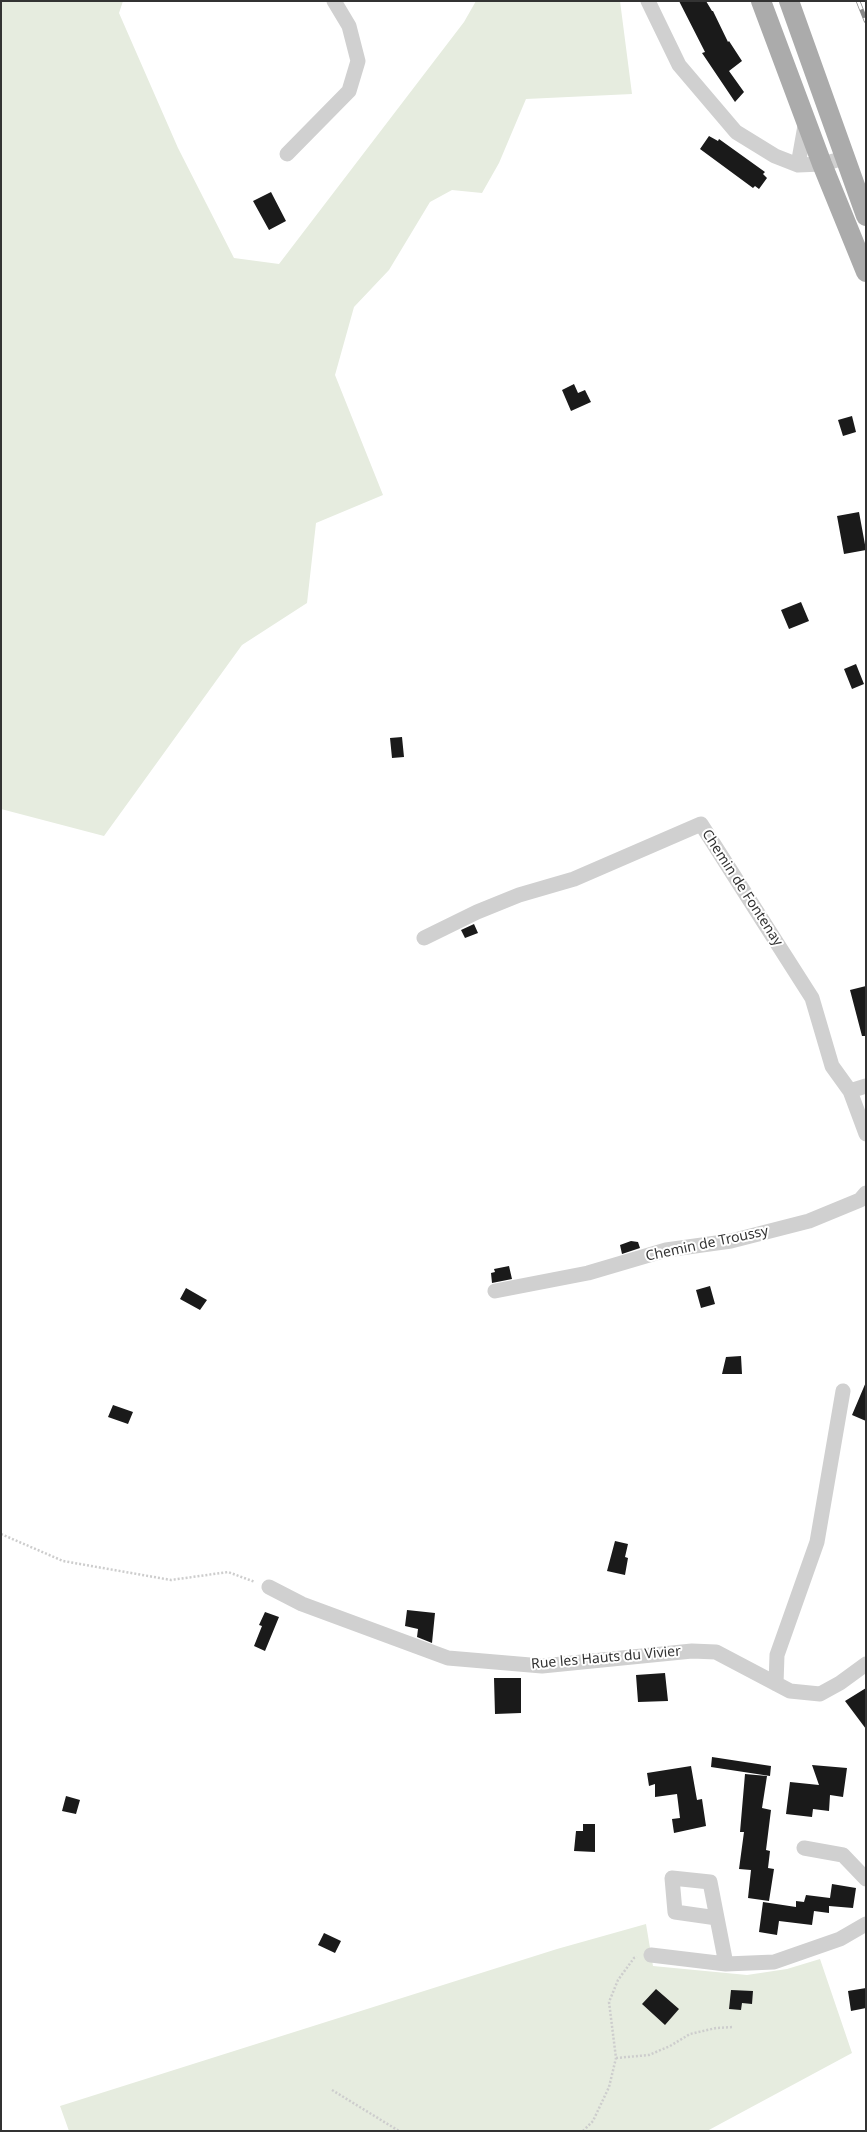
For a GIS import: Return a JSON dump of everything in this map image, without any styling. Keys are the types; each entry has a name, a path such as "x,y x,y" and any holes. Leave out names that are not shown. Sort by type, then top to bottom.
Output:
{"main road":[{"path":"762,1 822,164 866,272"},
{"path":"790,1 866,216"}],"street":[{"path":"287,154 349,92 358,61 349,26 334,1"},
{"path":"648,1 679,65 736,132 776,156 798,165 822,164 845,158"},
{"path":"798,165 806,120"},
{"name":"Chemin de Fontenay","path":"424,938 477,912 519,895 574,880 701,824 812,998 832,1066 850,1091"},
{"path":"866,1086 850,1091 866,1134"},
{"name":"Chemin de Troussy","path":"495,1291 588,1273 666,1250 732,1241 809,1221 860,1200 866,1193"},
{"path":"776,1684 777,1655 816,1542 843,1391"},
{"name":"Rue les Hauts du Vivier","path":"269,1587 302,1604 448,1658 542,1666 692,1651 716,1652 790,1690 820,1694 840,1683 866,1664"},
{"path":"804,1848 843,1855 866,1879"},
{"path":"717,1918 726,1964"},
{"path":"651,1955 726,1964 774,1962 840,1939 866,1924"}],"path":[{"path":"1,1534 63,1561 171,1580 228,1572 269,1587"},
{"path":"583,2131 593,2121 609,2087 616,2058 609,2002 618,1980 634,1958 651,1955"},
{"path":"616,2058 649,2055 670,2046 690,2034 716,2028 733,2027"},
{"path":"332,2090 399,2131"}],"shaded area":[{"path":"1,1 123,1 119,13 178,148 234,258 279,264 464,22 476,1 620,1 632,94 526,99 499,163 482,193 452,190 430,202 389,270 354,307 335,375 383,495 316,523 307,603 242,645 104,836 1,809"},
{"path":"646,1924 653,1966 747,1975 787,1969 820,1959 852,2053 707,2131 69,2131 60,2106 557,1949"}],"building":[{"path":"679,1 706,1 713,11 728,42 729,41 742,61 729,71 744,92 735,102 702,53 705,52"},
{"path":"709,136 718,141 719,139 765,172 763,174 767,178 759,189 755,186 753,188 700,149"},
{"path":"271,192 286,221 269,230 253,201"},
{"path":"574,384 578,393 585,390 591,402 571,411 562,390"},
{"path":"852,416 856,432 843,436 838,420"},
{"path":"859,512 866,550 844,554 837,516"},
{"path":"801,602 809,621 789,629 781,610"},
{"path":"856,664 864,684 852,689 844,669"},
{"path":"402,737 404,757 392,758 390,738"},
{"path":"474,924 478,933 465,938 461,930"},
{"path":"866,986 866,1036 862,1036 850,990"},
{"path":"631,1241 638,1242 640,1248 622,1254 620,1245"},
{"path":"509,1266 512,1279 492,1283 491,1273 495,1272 494,1269"},
{"path":"710,1286 715,1304 701,1308 696,1290"},
{"path":"186,1288 207,1300 200,1310 180,1299"},
{"path":"741,1356 742,1374 722,1374 726,1357"},
{"path":"866,1382 866,1421 852,1415"},
{"path":"113,1405 133,1412 128,1424 108,1417"},
{"path":"615,1541 628,1544 625,1557 628,1558 625,1575 607,1571"},
{"path":"407,1610 435,1613 432,1643 417,1637 418,1629 405,1626"},
{"path":"265,1612 279,1617 265,1651 254,1646 262,1626 259,1625"},
{"path":"665,1673 668,1701 638,1702 636,1675"},
{"path":"494,1678 521,1678 521,1713 495,1714"},
{"path":"866,1688 866,1729 845,1701"},
{"path":"712,1757 771,1766 770,1776 711,1767"},
{"path":"812,1765 847,1768 843,1797 830,1795 829,1811 813,1809 812,1817 786,1814 790,1782 819,1785"},
{"path":"691,1766 697,1800 702,1799 706,1826 674,1833 672,1819 680,1818 677,1794 655,1797 655,1784 649,1786 647,1773"},
{"path":"745,1774 767,1776 762,1808 771,1810 766,1850 770,1851 768,1868 774,1869 769,1901 748,1898 751,1870 739,1869 744,1832 740,1832"},
{"path":"66,1796 80,1800 76,1814 62,1811"},
{"path":"583,1824 595,1824 595,1852 574,1851 576,1831 583,1831"},
{"path":"832,1884 856,1888 853,1908 829,1906 829,1913 814,1911 812,1925 779,1921 777,1935 759,1932 763,1902 796,1907 796,1901 804,1902 806,1895 830,1898"},
{"path":"324,1933 341,1941 335,1953 318,1945"},
{"path":"866,1988 866,2008 851,2011 848,1991"},
{"path":"656,1989 679,2009 665,2025 642,2004"},
{"path":"731,1990 753,1991 752,2004 742,2003 741,2010 729,2009"}],"railway":[{"path":"858,1 866,21"}]}
